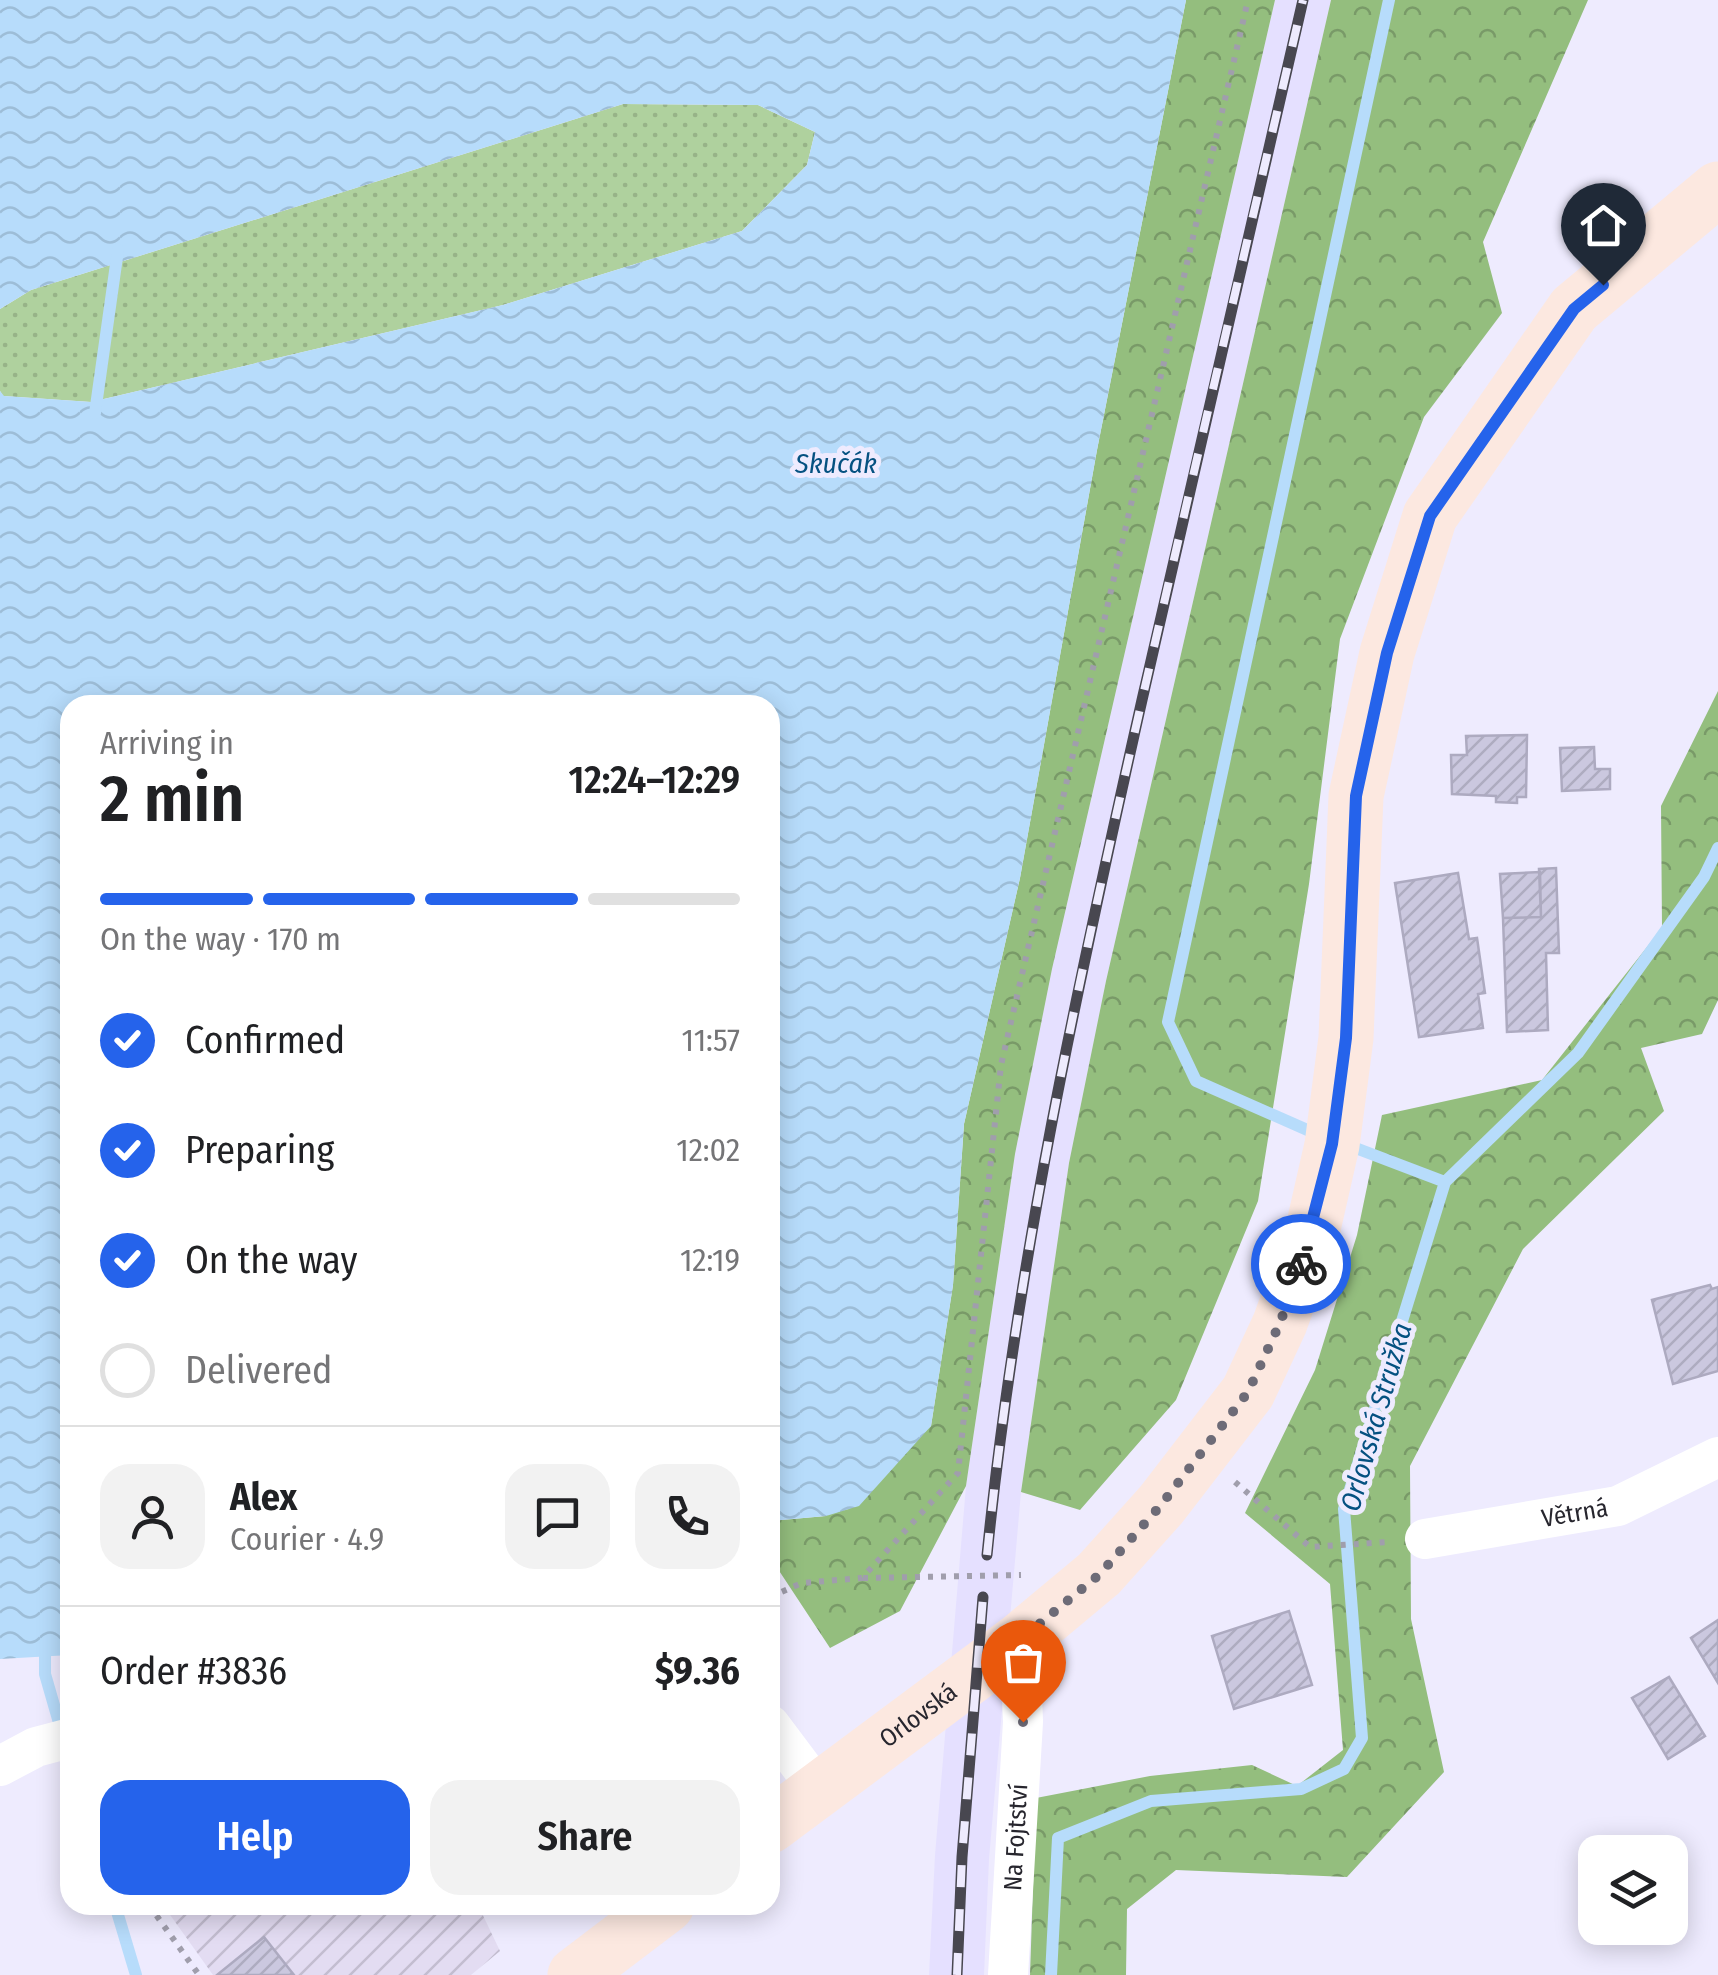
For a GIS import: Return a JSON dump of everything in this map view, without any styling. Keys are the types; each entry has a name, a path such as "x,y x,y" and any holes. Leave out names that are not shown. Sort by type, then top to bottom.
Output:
{"main road":[{"name":"Orlovská","path":"780,1818 1020,1640 1100,1574 1161,1505 1248,1392 1280,1323 1312,1233 1332,1144 1346,1038 1356,796 1387,653 1430,516 1574,309 1718,190"},
{"path":"575,1975 653,1915"}],"street":[{"name":"Větrná","path":"1425,1539 1618,1506 1718,1456"},
{"name":"Na Fojtství","path":"1008,1975 1023,1722 1020,1640"},
{"path":"780,1739 818,1789"},
{"path":"0,1766 53,1743"}],"path":[{"path":"862,1578 958,1472 1001,1065 1248,0"},
{"path":"1200,1452 1310,1547 1425,1539"},
{"path":"780,1593 802,1583 862,1578 1100,1574"},
{"path":"156,1915 199,1975"}],"shaded area":[{"path":"1275,0 1331,0 1106,981 1069,1163 1021,1492 989,1859 984,1975 929,1975 935,1855 966,1486 1015,1154 1052,969"},
{"path":"170,1915 483,1915 500,1951 471,1975 213,1975"}],"green space":[{"path":"1186,0 1275,0 1052,969 1015,1154 966,1486 900,1611 830,1648 780,1572 780,1520 826,1516 931,1426 953,1285 964,1124 1020,878 1097,450"},
{"path":"1331,0 1588,0 1483,242 1502,313 1424,417 1340,639 1309,884 1258,1201 1176,1400 1080,1510 1021,1492 1069,1163 1106,981"},
{"path":"623,104 758,105 815,132 807,165 742,231 503,305 91,402 3,396 0,391 0,309 31,290"},
{"path":"1718,691 1718,1000 1702,1034 1641,1048 1664,1111 1523,1249 1410,1466 1411,1619 1444,1772 1347,1877 1176,1870 1127,1909 1126,1975 1030,1975 1036,1798 1150,1776 1252,1765 1297,1786 1343,1750 1330,1584 1245,1513 1315,1370 1357,1235 1382,1115 1542,1080 1662,928 1661,806"}],"water":[{"name":"Skučák","path":"0,0 1186,0 1097,450 1020,878 964,1124 953,1285 931,1426 859,1506 826,1516 780,1520 780,695 60,695 60,1656 0,1659 0,391 4,396 91,402 503,305 742,231 807,165 815,132 758,105 623,104 31,290 0,309"}],"building":[{"path":"1527,735 1526,797 1517,797 1517,803 1496,802 1496,796 1452,794 1451,755 1467,755 1466,736"},
{"path":"1594,747 1595,769 1610,769 1610,789 1562,791 1560,748"},
{"path":"1556,868 1559,953 1546,953 1548,1030 1507,1032 1503,918 1541,917 1539,869"},
{"path":"1540,872 1541,917 1503,918 1500,874"},
{"path":"1458,873 1469,939 1477,938 1485,993 1478,994 1483,1028 1419,1037 1395,883"},
{"path":"1710,1285 1712,1289 1718,1287 1718,1371 1673,1384 1652,1300"},
{"path":"1289,1611 1312,1685 1234,1709 1212,1636"},
{"path":"1718,1620 1718,1683 1691,1638"},
{"path":"1669,1677 1705,1736 1668,1759 1632,1698"},
{"path":"264,1937 294,1975 217,1975"}],"waterway":[{"path":"1321,1136 1196,1081 1168,1022 1389,0"},
{"path":"95,413 118,250"},
{"name":"Orlovská Stružka","path":"1051,1975 1058,1838 1151,1801 1301,1789 1344,1769 1362,1738 1344,1509 1445,1182 1578,1053 1704,877 1718,848"},
{"path":"1345,1144 1445,1182"},
{"path":"45,1645 45,1674 60,1726"},
{"path":"118,1915 136,1975"}],"railway":[{"path":"987,1555 1014,1339 1072,1019 1303,0"},
{"path":"957,1975 962,1857 983,1597"}],"way so far":[{"path":"1023,1722 1020,1640 1100,1574 1161,1505 1248,1392 1280,1323 1301,1264"}],"route":[{"path":"1301,1264 1332,1144 1346,1038 1356,796 1387,653 1430,516 1574,309 1603,285"}]}
